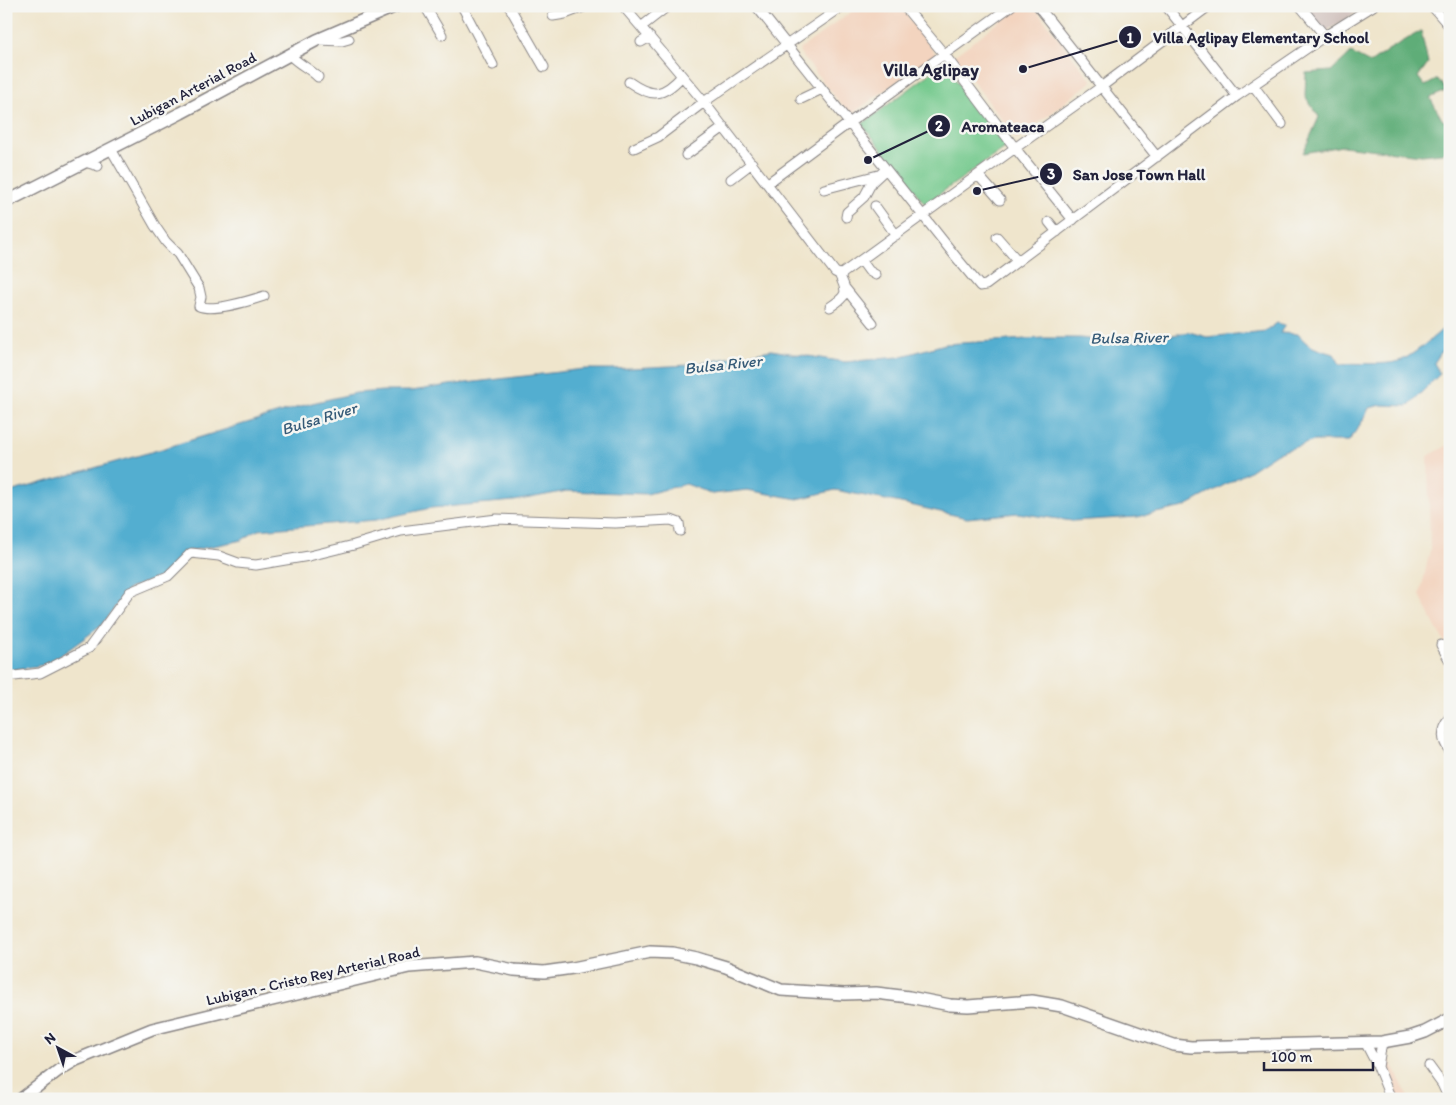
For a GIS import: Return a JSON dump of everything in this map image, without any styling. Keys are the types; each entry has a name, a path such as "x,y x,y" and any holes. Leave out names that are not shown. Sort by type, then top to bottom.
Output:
{"main road":[{"name":"Lubigan Arterial Road","path":"6,202 111,149 317,40 396,6"},
{"name":"Lubigan - Cristo Rey Arterial Road","path":"21,1099 58,1070 76,1060 152,1028 409,967 475,962 514,970 544,972 650,952 672,953 696,958 726,967 782,990 844,994 876,993 950,1005 968,1006 1032,1001 1062,1006 1174,1045 1191,1047 1382,1042 1425,1032 1450,1019"}],"street":[{"path":"425,6 442,36"},
{"path":"462,6 493,65"},
{"path":"509,6 544,66"},
{"path":"553,16 572,12 586,6"},
{"path":"623,6 724,127 838,274 845,288 873,323"},
{"path":"641,26 668,6"},
{"path":"756,6 849,122 882,172 923,215 980,286 986,285 1237,96 1373,6"},
{"path":"634,148 658,137 704,102 843,6"},
{"path":"904,6 944,54 1015,148 1073,220"},
{"path":"768,183 849,122 1011,6"},
{"path":"1038,6 1157,157"},
{"path":"1166,6 1237,96"},
{"path":"838,274 843,273 1101,87 1209,6"},
{"path":"1300,6 1325,36"},
{"path":"1432,6 1450,27"},
{"path":"640,42 650,37"},
{"path":"317,40 342,42 349,39"},
{"path":"290,55 318,77"},
{"path":"629,82 646,92 652,93 664,91 675,84 682,76"},
{"path":"1254,84 1282,124"},
{"path":"801,99 822,89"},
{"path":"686,155 724,127"},
{"path":"111,149 154,226 178,254 199,288 201,297 199,306 214,307 244,303 264,296"},
{"path":"85,162 98,166"},
{"path":"731,180 752,163"},
{"path":"824,189 882,172"},
{"path":"846,217 847,212 864,197 872,182 882,172"},
{"path":"978,175 1000,200"},
{"path":"875,206 896,235"},
{"path":"1049,222 1057,232"},
{"path":"997,237 1018,261"},
{"path":"861,260 869,271 876,275"},
{"path":"830,307 843,297 846,293 845,288"},
{"path":"6,677 40,673 89,648 130,592 168,576 191,553 218,556 238,563 256,565 309,556 401,531 497,519 614,523 671,520 679,523 680,531"},
{"path":"1441,646 1450,661"},
{"path":"1450,719 1442,737 1450,751"},
{"path":"1365,1042 1391,1099"},
{"path":"1378,1067 1382,1042"},
{"path":"1429,1066 1449,1099"}],"shaded area":[{"path":"859,6 900,6 936,54 850,115 799,52 800,49"},
{"path":"1020,6 1033,6 1092,81 1017,140 954,56"},
{"path":"1305,6 1367,6 1325,32"},
{"path":"1450,444 1450,651 1420,595 1430,550 1428,456"},
{"path":"1389,1060 1410,1099 1394,1099 1378,1065"}],"green space":[{"path":"1421,31 1428,63 1418,77 1425,86 1438,79 1446,91 1430,98 1443,121 1450,119 1450,152 1422,155 1342,146 1303,153 1319,117 1305,96 1306,73 1331,71 1351,53 1370,63"},
{"path":"943,64 1008,146 925,204 862,124"}],"water":[{"name":"Bulsa River","path":"1277,323 1285,325 1280,333 1298,334 1310,345 1334,354 1340,364 1399,361 1418,350 1450,323 1450,345 1444,348 1434,363 1440,374 1408,406 1382,405 1369,408 1349,441 1314,441 1277,453 1248,472 1184,507 1137,517 1072,521 1018,513 967,518 835,490 798,499 747,490 713,494 686,484 647,494 567,491 514,501 431,508 376,520 258,530 242,540 189,551 168,574 128,589 101,626 49,664 6,671 6,493 165,448 312,403 356,393 412,391 584,369 690,365 771,350 845,362 899,357 945,344 1043,338 1080,338 1112,342 1140,341 1189,332 1207,337 1266,331"}],"place":[{"name":"Villa Aglipay Elementary School","path":"1023,69"},
{"name":"Aromateaca","path":"868,160"},
{"name":"San Jose Town Hall","path":"977,191"}],"district":[{"name":"Villa Aglipay","path":"931,70"}]}
